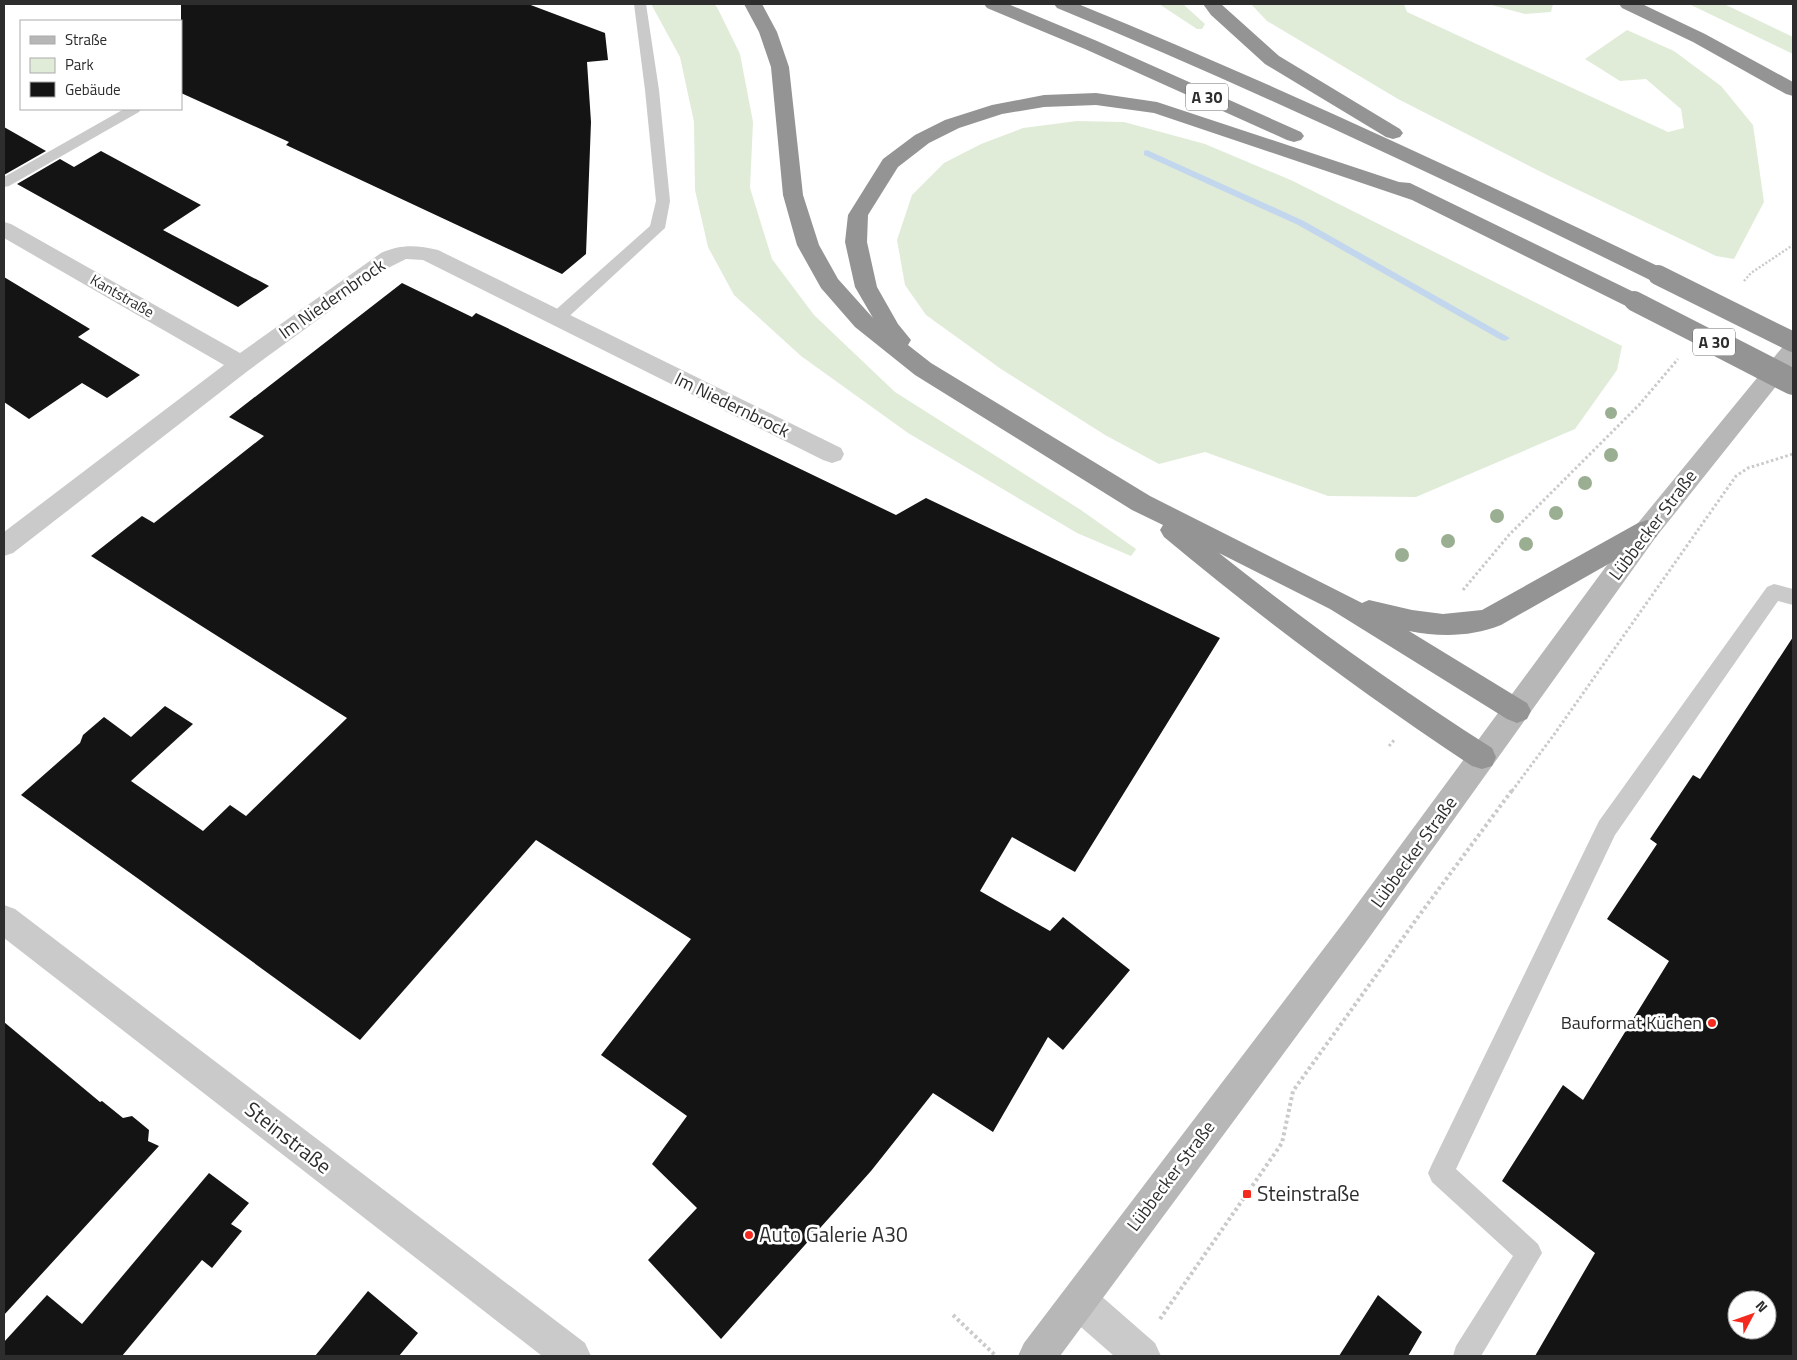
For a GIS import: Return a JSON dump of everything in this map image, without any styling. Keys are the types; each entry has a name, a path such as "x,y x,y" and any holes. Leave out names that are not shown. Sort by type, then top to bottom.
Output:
{"highway":[{"path":"753,4 768,32 780,66 793,195 808,245 829,282 864,322 922,369 1141,503 1339,602 1517,711"},
{"name":"A 30","path":"993,4 1224,104 1420,195 1793,382"},
{"name":"A 30","path":"1062,4 1298,106 1515,205 1793,342"},
{"path":"1212,4 1217,11 1272,60 1515,205"},
{"path":"1628,4 1699,38 1793,90"},
{"path":"1699,38 1793,74"},
{"path":"922,369 890,328 866,287 856,242 858,215 890,163 922,139 952,124 999,110 1044,101 1096,98 1158,108 1420,195"},
{"path":"1141,503 1224,573 1414,713 1482,757"},
{"path":"1339,602 1396,619 1434,624 1459,624 1486,620 1541,591 1647,530"}],"main road":[{"name":"Lübbecker Straße","path":"1037,1356 1517,711 1647,530 1793,350"}],"street":[{"name":"Kantstraße","path":"4,228 241,364"},
{"name":"Im Niedernbrock","path":"4,546 241,364 382,262 397,254 414,250 430,255 832,454"},
{"name":"Steinstraße","path":"4,919 572,1356"},
{"path":"1079,1301 1140,1354"}],"lane":[{"path":"557,318 657,228 664,201 652,90 640,4"},
{"path":"4,183 132,110"},
{"path":"1466,1356 1530,1253 1441,1173 1607,828 1774,592 1793,597"}],"path":[{"path":"1738,288 1751,273 1793,245"},
{"path":"1459,624 1454,601 1509,535 1639,405 1682,354"},
{"path":"1140,1354 1282,1143 1293,1091 1418,917 1553,736 1736,476 1748,468 1793,454"},
{"path":"1389,746 1414,713"},
{"path":"953,1315 996,1356"}],"green space":[{"path":"651,4 714,4 717,7 740,54 753,122 750,188 772,259 814,315 895,392 1081,510 1136,549 1131,556 1077,533 908,433 801,356 734,295 708,247 695,190 694,122 680,57"},
{"path":"1159,4 1183,4 1205,24 1202,29 1197,29"},
{"path":"1251,4 1404,4 1407,12 1668,132 1684,128 1681,109 1646,79 1620,81 1585,59 1627,30 1674,51 1721,86 1753,125 1764,202 1734,259 1716,256 1545,174 1398,99 1267,21"},
{"path":"1488,4 1553,4 1551,12 1525,14"},
{"path":"1689,4 1724,4 1793,37 1793,54"},
{"path":"1077,121 1124,122 1205,144 1293,181 1622,346 1617,370 1575,429 1416,497 1328,496 1205,452 1159,464 1105,435 1001,369 926,315 905,285 897,240 912,195 944,163 981,144 1023,128"}],"building":[{"path":"181,4 528,4 605,33 608,60 587,62 591,122 586,254 562,274 286,145 289,142 182,93"},
{"path":"4,127 46,151 4,175"},
{"path":"101,151 201,205 163,230 269,286 238,307 17,184 60,159 74,167"},
{"path":"4,277 90,329 78,337 140,375 107,398 82,383 29,419 4,402"},
{"path":"402,283 472,317 476,313 896,515 926,498 1220,638 1075,872 1012,837 980,891 1050,931 1063,917 1130,970 1063,1050 1048,1037 993,1132 933,1093 871,1171 721,1339 648,1260 697,1208 652,1164 687,1116 601,1055 691,939 536,840 360,1040 21,795 80,743 83,735 104,717 131,737 165,706 193,724 131,781 203,831 230,805 246,816 347,718 91,556 142,516 154,523 264,436 229,417"},
{"name":"Bauformat Küchen","path":"1793,637 1793,1356 1535,1356 1595,1253 1502,1181 1563,1085 1583,1100 1669,961 1607,919 1657,844 1650,839 1693,775 1700,779"},
{"path":"4,1022 100,1102 102,1101 123,1118 132,1116 149,1130 148,1141 159,1146 4,1315"},
{"path":"209,1173 249,1203 231,1224 242,1231 212,1268 202,1260 122,1356 4,1356 4,1342 47,1295 82,1324"},
{"path":"368,1291 418,1333 399,1356 315,1356"},
{"path":"1378,1295 1422,1332 1408,1356 1339,1356"}],"waterway":[{"path":"1147,153 1301,223 1505,338"}],"place":[{"name":"Bauformat Küchen","path":"1712,1023"},
{"name":"Steinstraße","path":"1247,1194"},
{"name":"Auto Galerie A30","path":"749,1235"}]}
